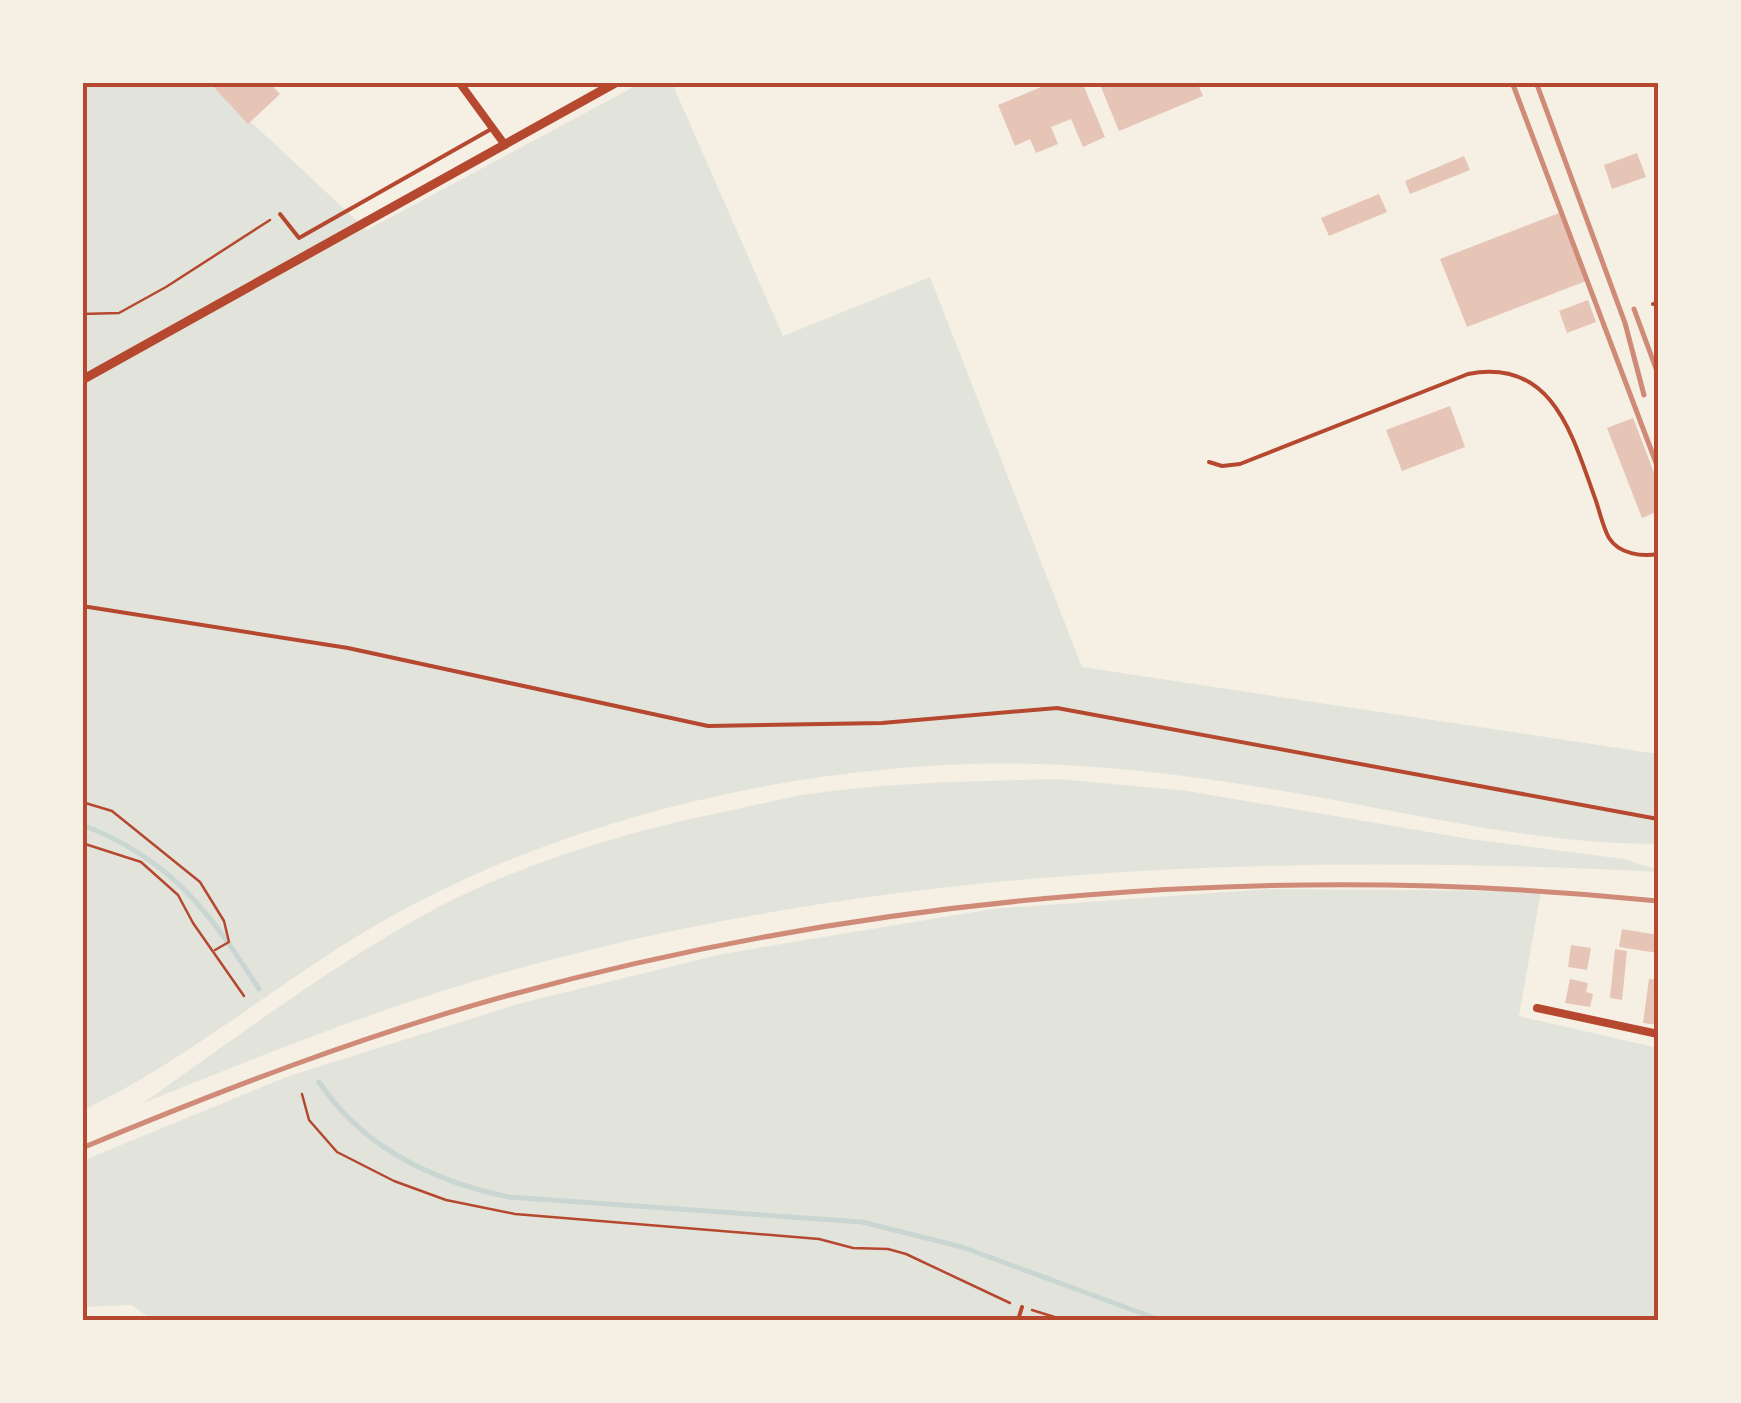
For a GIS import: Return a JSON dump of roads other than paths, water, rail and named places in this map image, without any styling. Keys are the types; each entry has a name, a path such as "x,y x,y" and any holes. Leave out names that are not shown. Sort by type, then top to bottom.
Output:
{"street":[{"path":"459,82 505,145"},
{"path":"82,380 617,82"},
{"path":"1537,1008 1658,1034"}],"lane":[{"path":"280,214 299,238 493,128"},
{"path":"1209,462 1222,466 1240,464 1468,374 1508,372 1546,395 1564,419 1609,537 1634,554 1658,554"},
{"path":"82,606 348,648 708,726 882,723 1056,708 1658,819"},
{"path":"1018,1320 1022,1307"}],"waterway":[{"path":"82,825 140,854 186,891 259,989"},
{"path":"319,1082 356,1126 378,1143 427,1171 481,1190 509,1197 862,1222 962,1247 1160,1320"}],"railway":[{"path":"1512,82 1658,468"},
{"path":"1536,82 1625,323 1644,395"},
{"path":"1634,309 1658,374"},
{"path":"82,1148 294,1065 455,1011 649,960 791,932 935,911 1225,887 1371,885 1515,890 1658,901"}]}
